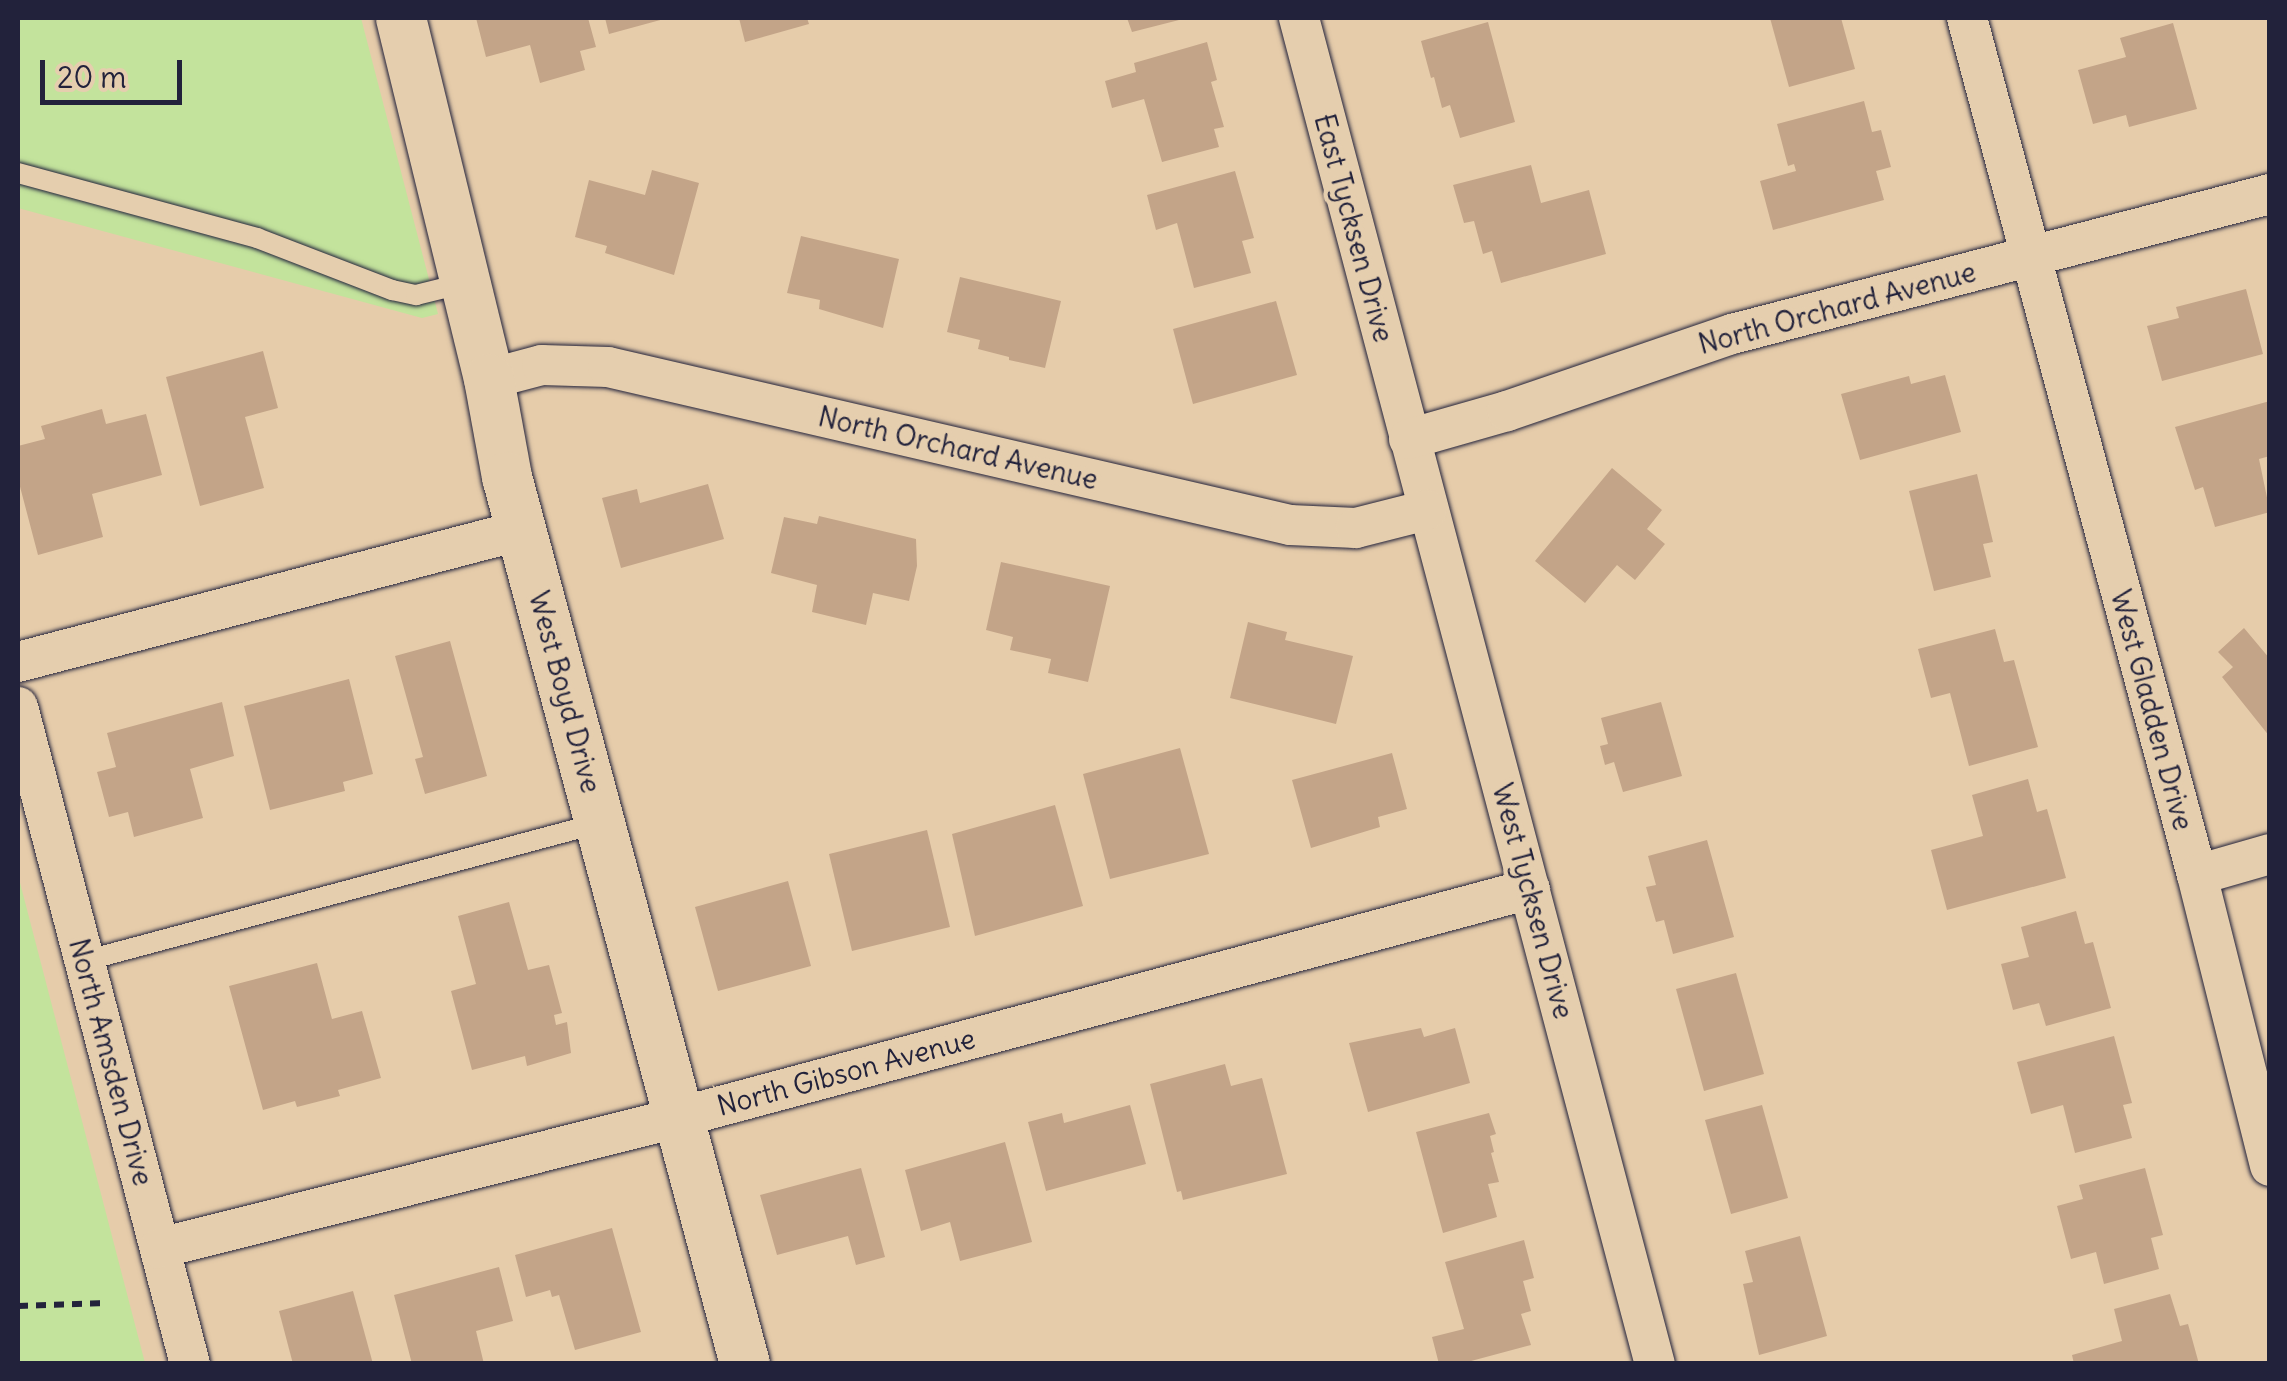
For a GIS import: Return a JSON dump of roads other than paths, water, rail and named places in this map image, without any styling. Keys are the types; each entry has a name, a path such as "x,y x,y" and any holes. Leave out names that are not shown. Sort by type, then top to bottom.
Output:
{"street":[{"name":"West Boyd Drive","path":"401,18 467,282 507,477 745,1364"},
{"name":"East Tycksen Drive","path":"1299,18 1409,439"},
{"name":"West Gladden Drive","path":"1967,18 2197,875 2270,1166"},
{"name":"North Orchard Avenue","path":"1409,439 1508,411 1732,334 2270,194"},
{"name":"North Orchard Avenue","path":"489,379 542,364 608,367 1290,525 1356,528 1427,510"},
{"name":"West Tycksen Drive","path":"1409,439 1655,1364"},
{"path":"18,662 522,530"},
{"name":"North Amsden Drive","path":"18,707 25,763 84,961 190,1364"},
{"path":"2197,875 2270,854"},
{"name":"North Gibson Avenue","path":"160,1248 680,1117 1530,889"}],"lane":[{"path":"18,173 257,238 392,290 416,295 467,282"},
{"path":"84,961 600,822"}]}
